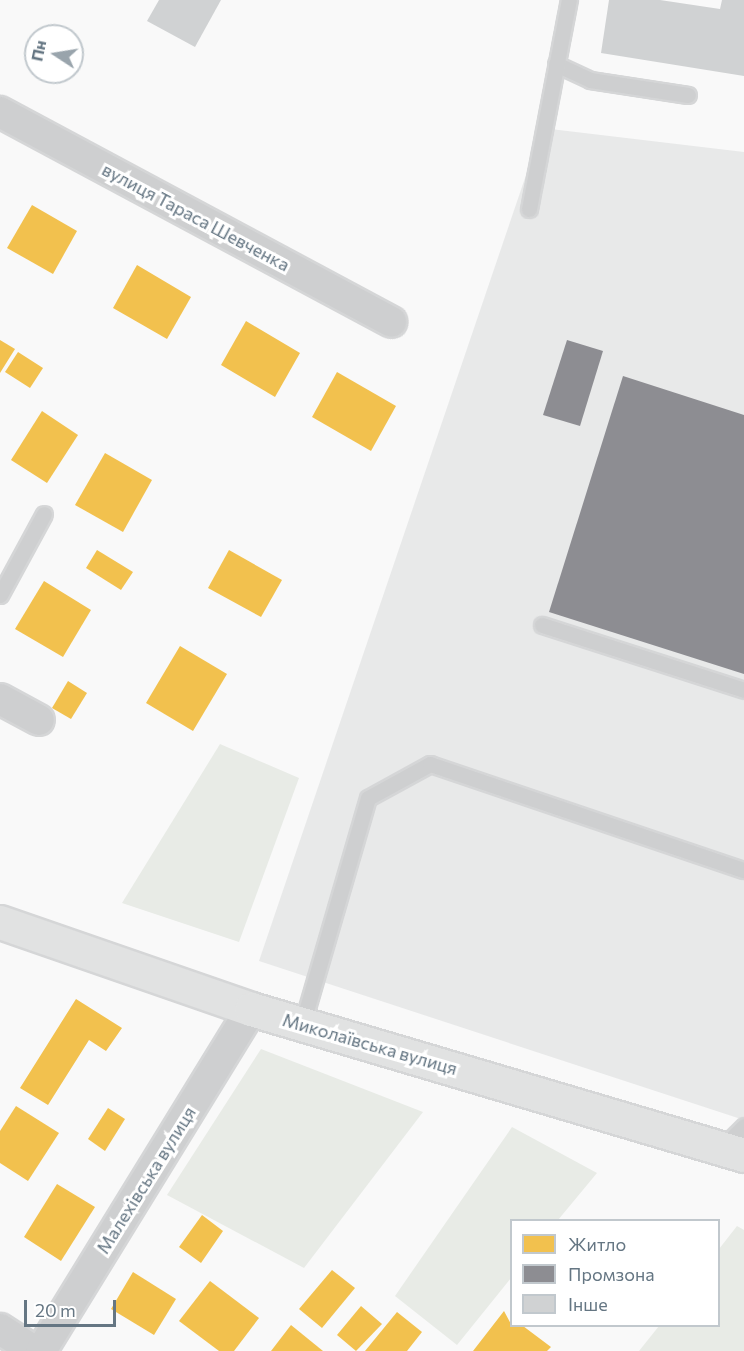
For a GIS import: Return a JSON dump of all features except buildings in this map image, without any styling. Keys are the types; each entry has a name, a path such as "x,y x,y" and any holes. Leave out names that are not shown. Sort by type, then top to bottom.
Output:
{"main road":[{"name":"Миколаївська вулиця","path":"0,922 302,1025 737,1143"}],"street":[{"name":"вулиця Тараса Шевченка","path":"0,112 391,322"},
{"path":"0,699 39,720"},
{"name":"Малехівська вулиця","path":"41,1351 251,1009"},
{"path":"0,1329 34,1351"}],"lane":[{"path":"529,209 568,0"},
{"path":"556,64 590,80 688,95"},
{"path":"0,595 45,514"},
{"path":"542,625 744,690"},
{"path":"302,1025 368,798 430,764 744,870"}],"shaded area":[{"path":"542,128 744,152 744,1120 259,961"},
{"path":"220,744 299,778 239,942 122,903"},
{"path":"261,1049 423,1112 304,1268 167,1195"},
{"path":"512,1127 597,1173 559,1219 510,1219 510,1279 457,1345 395,1296"},
{"path":"737,1226 744,1230 744,1351 639,1351 658,1327 720,1327 720,1248"}]}
